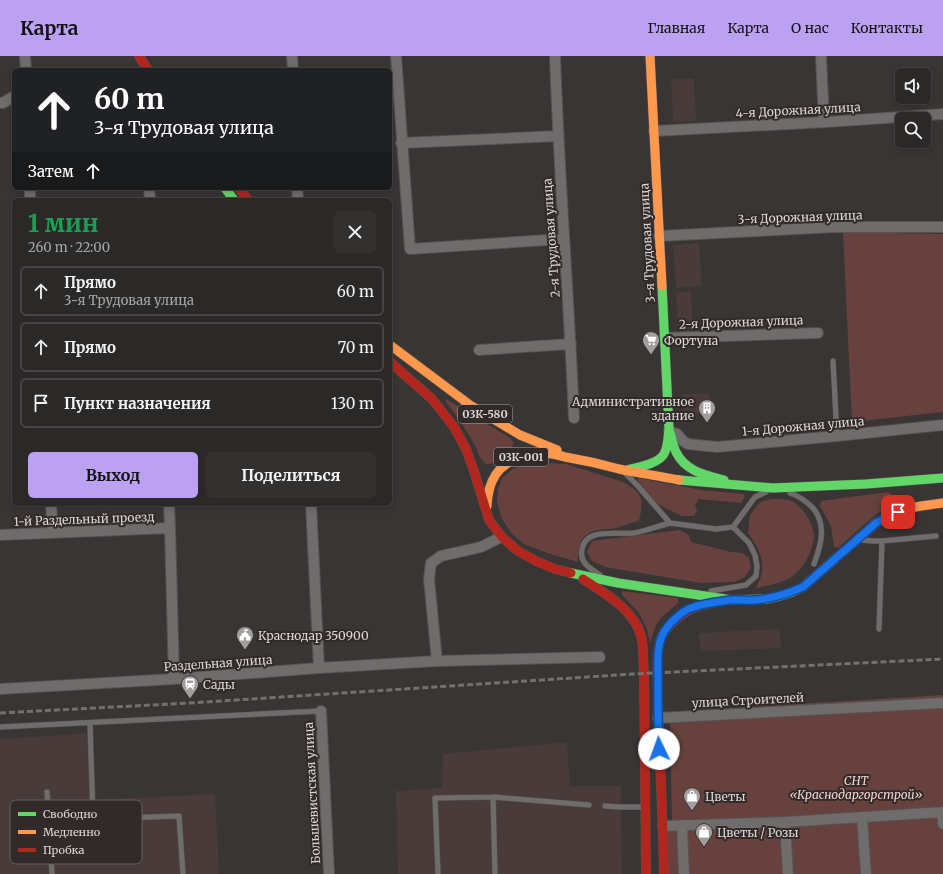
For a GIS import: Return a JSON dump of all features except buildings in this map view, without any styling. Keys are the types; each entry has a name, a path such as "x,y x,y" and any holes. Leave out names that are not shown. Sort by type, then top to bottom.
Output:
{"main road":[{"path":"138,56 147,68"},
{"name":"3-я Трудовая улица","path":"650,56 669,430"},
{"name":"03К-580","path":"392,346 470,405 520,435 592,462"},
{"name":"03К-580","path":"392,364 432,399 454,427 466,450 487,513"},
{"path":"623,470 656,461 664,455 669,430"},
{"name":"03К-001","path":"669,430 676,451 684,464 695,472 744,486"},
{"name":"03К-001","path":"487,513 490,483 494,475 502,467 514,460 527,455 540,453 683,481 773,488 866,484 943,478"},
{"path":"664,874 673,826 658,718 658,656 663,634 684,611 698,605 732,600 754,600 776,597 803,587 876,523 909,508 943,503"},
{"path":"487,513 493,527 501,537 530,559 550,568 579,576 610,582 732,600"},
{"path":"579,576 612,598 630,616 639,630 643,652 646,874"}],"street":[{"path":"25,56 26,68"},
{"path":"292,56 293,68"},
{"path":"396,56 401,143 410,249 564,239"},
{"name":"2-я Трудовая улица","path":"555,56 574,418"},
{"path":"821,56 824,122"},
{"path":"0,103 3,103 12,97"},
{"name":"4-я Дорожная улица","path":"654,130 824,122 943,114"},
{"path":"401,143 558,136"},
{"name":"3-я Дорожная улица","path":"659,236 835,227 943,227"},
{"name":"2-я Дорожная улица","path":"664,338 818,332"},
{"path":"479,350 571,344"},
{"name":"1-я Дорожная улица","path":"669,430 677,434 688,444 717,447 943,425"},
{"path":"51,506 53,533"},
{"path":"168,506 174,679"},
{"path":"311,506 319,668"},
{"name":"1-й Раздельный проезд","path":"0,535 170,528"},
{"path":"437,661 429,579 431,563 441,556 481,547 501,537"},
{"name":"Раздельная улица","path":"0,689 437,661 600,657"},
{"name":"улица Строителей","path":"658,718 943,703"},
{"name":"Большевистская улица","path":"321,711 329,874"},
{"path":"684,874 673,826 785,822 943,812 943,824"},
{"path":"862,817 866,874"},
{"path":"785,822 788,874"}],"lane":[{"path":"833,361 837,436"},
{"path":"623,470 638,485 670,523"},
{"path":"610,582 584,563 581,555 582,547 591,536 599,534 635,533 670,523 716,529 733,527 755,497 773,488 797,495 816,512 820,520 822,534 821,546 814,564"},
{"path":"695,594 746,585 756,576 757,566 755,555 749,543 733,527"},
{"path":"857,540 882,541 936,536"},
{"path":"878,629 882,541"},
{"path":"0,727 321,711"},
{"path":"90,723 92,800"},
{"path":"47,792 47,800"},
{"path":"438,874 435,798 493,797 589,805"},
{"path":"493,797 495,874"},
{"path":"604,806 637,808 645,806"},
{"path":"142,817 179,816 183,874"},
{"path":"51,864 52,874"}],"shaded area":[{"path":"694,78 696,121 673,122 671,79"},
{"path":"699,243 702,286 676,288 673,245"},
{"path":"691,291 693,331 678,331 676,292"},
{"path":"709,393 710,413 683,414 682,394"},
{"path":"780,629 781,648 700,651 699,633"},
{"path":"93,733 96,800 215,794 219,874 0,874 0,739"},
{"path":"567,742 570,786 621,786 622,874 398,874 396,791 442,788 443,754"}],"green space":[{"path":"843,232 943,234 943,412 852,422"},
{"path":"446,399 510,438 514,443 511,448 491,464 486,464 480,458 472,440 446,402"},
{"path":"529,464 566,464 623,482 630,486 638,493 640,497 641,507 639,521 588,534 581,541 578,562 550,554 524,544 512,534 502,519 497,503 498,489 502,478 514,468"},
{"path":"638,478 701,490 743,494 745,496 741,503 699,499 695,505 697,511 694,516 682,516 655,503 638,481"},
{"path":"889,492 895,499 838,548 834,547 831,526 820,506 821,501"},
{"path":"771,499 790,500 800,507 810,521 814,531 813,542 806,561 798,572 788,579 772,585 756,588 761,576 762,564 760,553 748,533 750,515 760,502"},
{"path":"680,530 689,535 691,542 731,552 742,553 749,558 751,568 745,577 734,582 701,583 605,567 592,561 587,552 592,541"},
{"path":"622,591 678,598 678,603 661,618 656,625 650,643 647,629 639,613 622,595"},
{"name":"СНТ «Краснодаргорстрой»","path":"943,695 943,874 664,874 663,826 672,825 670,712"}],"railway":[{"path":"0,713 190,703 633,674 943,659"}],"traffic: fast":[{"path":"226,190 232,198"},
{"path":"627,470 647,465 657,460 664,454 667,445 669,429 662,286"},
{"path":"670,433 676,452 685,464 696,471 724,480"},
{"path":"679,480 773,488 866,484 943,478"},
{"path":"571,573 618,583 732,600 766,599 792,592"}],"traffic: slow":[{"path":"650,56 662,286"},
{"path":"392,346 470,405 520,435 557,450"},
{"path":"487,506 492,481 501,468 514,459 535,453 554,454 619,469 679,480"},
{"path":"792,592 803,587 876,523 904,509 943,503"}],"traffic: jam":[{"path":"139,56 147,68"},
{"path":"240,190 246,198"},
{"path":"392,364 432,399 454,427 466,449 489,520 502,537 518,551 536,561 555,569 571,573"},
{"path":"583,579 609,596 625,610 637,626 641,636 644,673 646,874"},
{"path":"664,874 657,673 658,648 665,630 682,614 698,606 717,602"}],"place":[{"name":"Фортуна","path":"651,355"},
{"name":"Административное здание","path":"707,423"},
{"name":"Краснодар 350900","path":"245,650"},
{"name":"Сады","path":"190,699"},
{"name":"Цветы","path":"692,811"},
{"name":"Цветы / Розы","path":"704,847"}],"route":[{"path":"659,749 658,656 663,634 678,616 684,611 698,605 732,600 754,600 776,597 803,587 876,523 898,512"}]}
